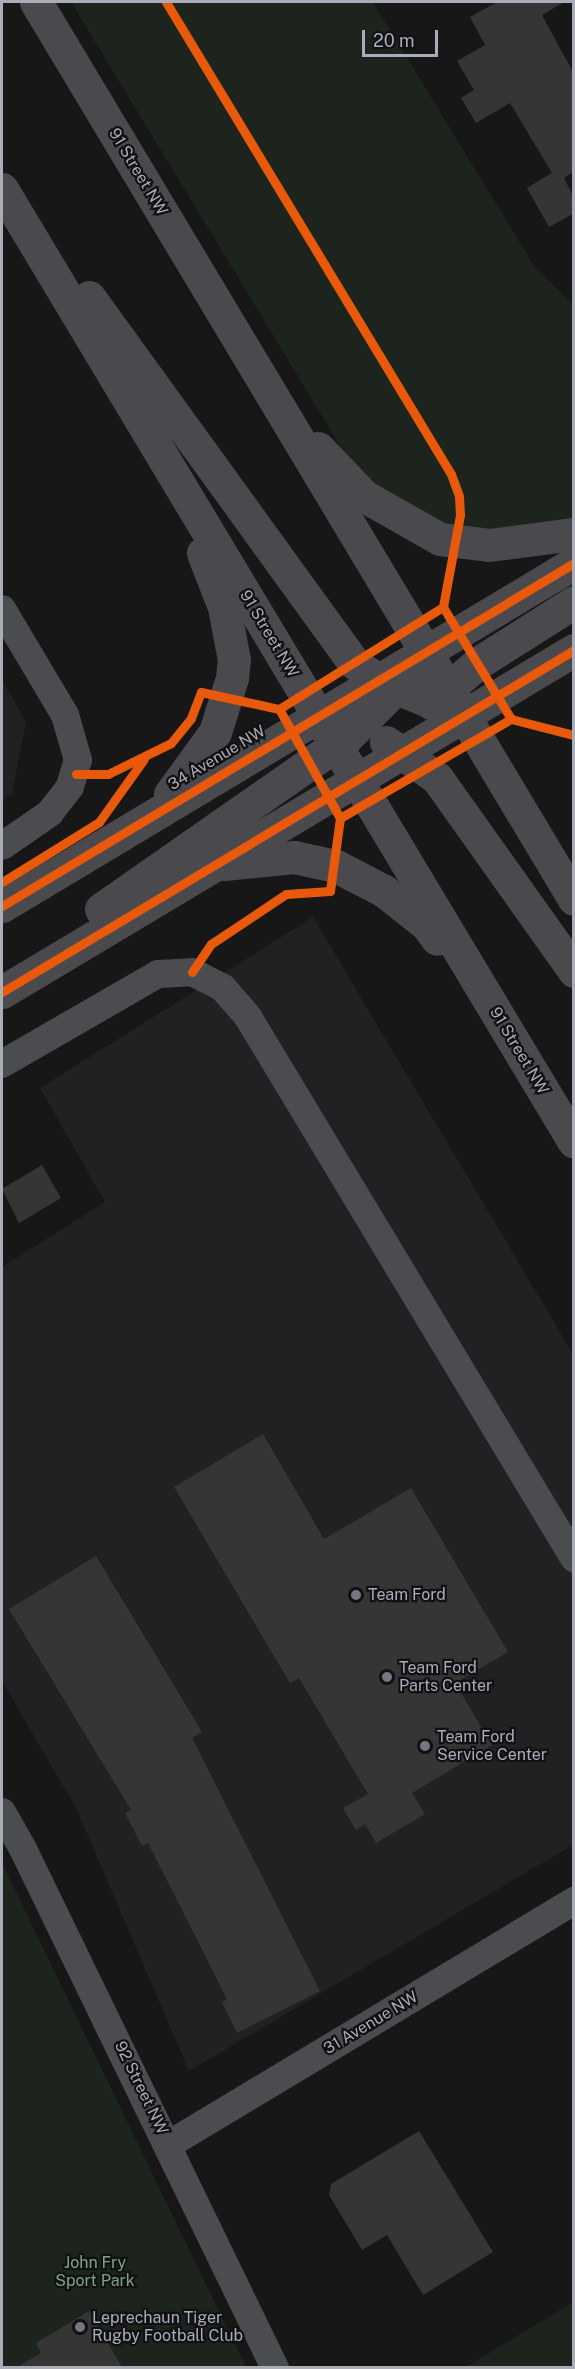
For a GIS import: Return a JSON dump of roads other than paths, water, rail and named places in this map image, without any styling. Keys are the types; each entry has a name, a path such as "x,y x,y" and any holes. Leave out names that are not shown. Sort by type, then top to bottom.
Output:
{"main road":[{"name":"91 Street NW","path":"36,2 425,653 448,702 573,899"},
{"path":"2,177 353,662 389,685 448,702 573,650"},
{"name":"91 Street NW","path":"2,189 318,716 348,737 358,780 573,1142"},
{"path":"280,409 364,496 440,539 489,545 573,534"},
{"path":"154,814 193,766 215,732 224,713 234,660 224,607 169,465"},
{"name":"34 Avenue NW","path":"2,906 318,716 389,685 425,653 573,563"},
{"path":"2,992 358,780 448,702 478,663 573,602"},
{"path":"2,980 348,737 389,685"},
{"path":"348,737 397,748 437,778 573,971"},
{"path":"213,865 294,857 336,866 384,891 427,925 518,1049"}],"street":[{"path":"2,609 70,725 77,748 76,774 50,813 2,846"},
{"path":"2,1064 140,981 158,974 192,972 223,988 248,1017 573,1558"},
{"name":"92 Street NW","path":"2,1812 24,1849 275,2367"},
{"name":"31 Avenue NW","path":"168,2145 573,1900"}],"place":[{"name":"Team Ford","path":"356,1595"},
{"name":"Team Ford Parts Center","path":"387,1677"},
{"name":"Team Ford Service Center","path":"425,1746"},
{"name":"Leprechaun Tiger Rugby Football Club","path":"80,2327"}],"park label":[{"name":"John Fry Sport Park","path":"95,2272"}]}
